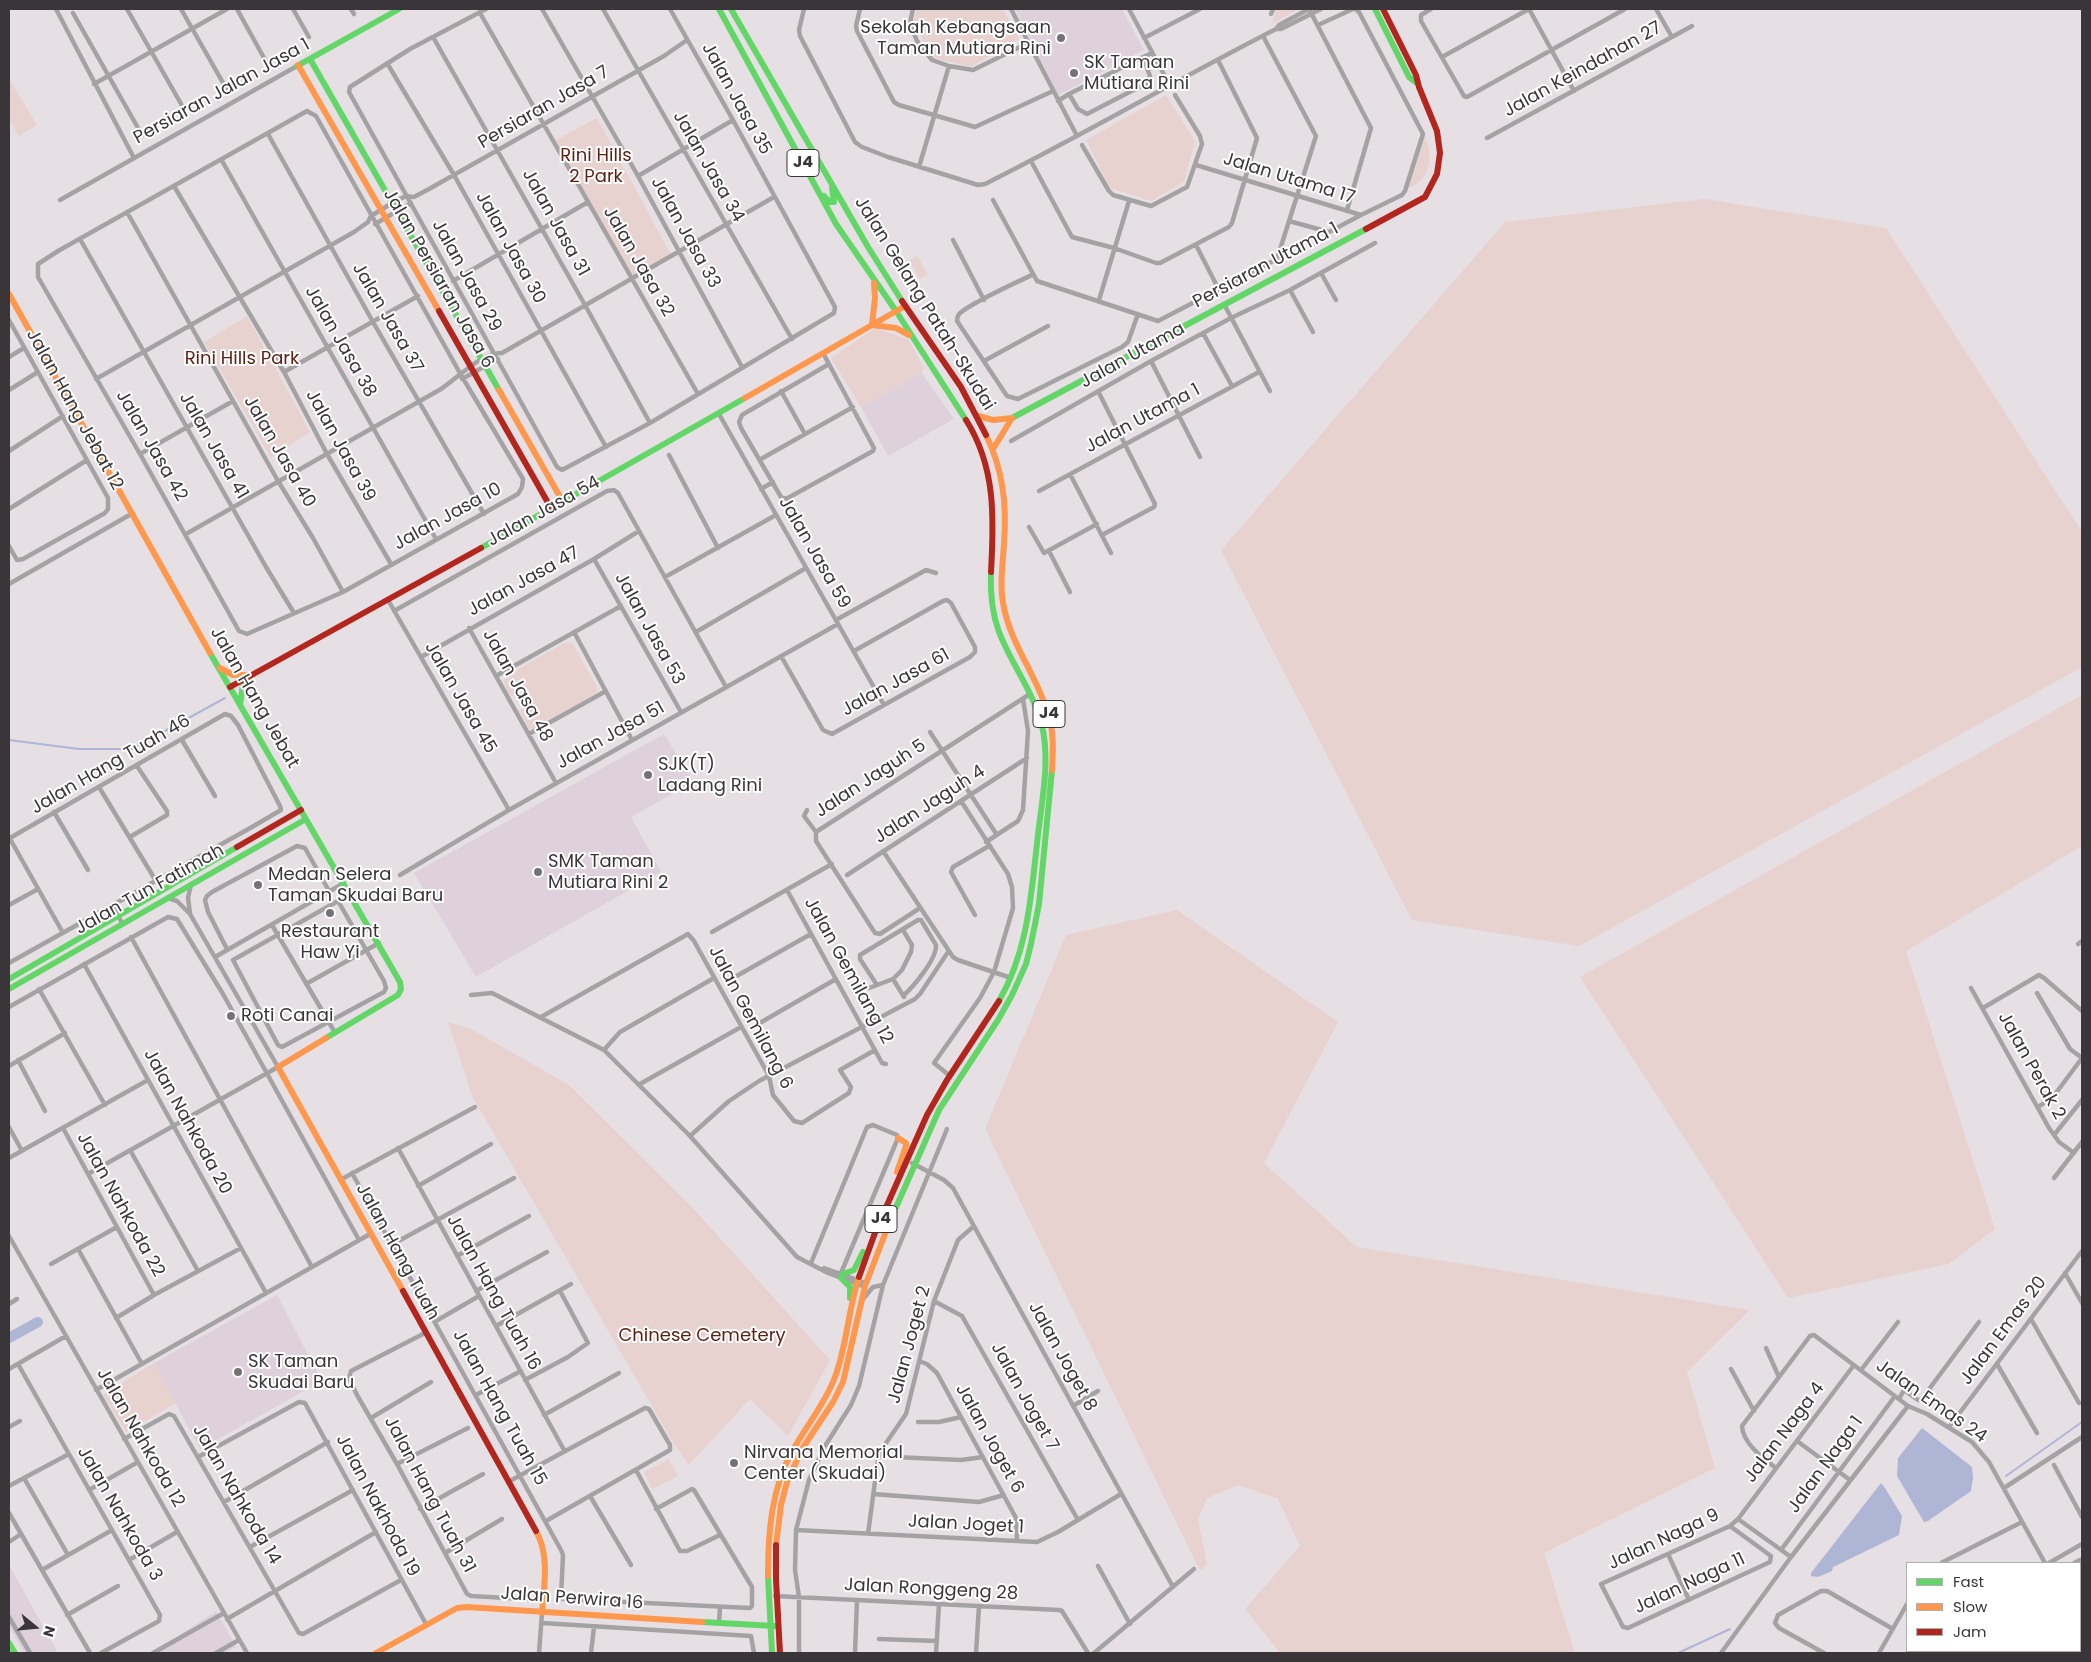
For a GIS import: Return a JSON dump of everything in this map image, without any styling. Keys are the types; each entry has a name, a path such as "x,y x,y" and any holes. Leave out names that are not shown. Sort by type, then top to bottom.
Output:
{"street":[{"path":"56,9 134,158"},
{"path":"127,9 184,109"},
{"path":"181,9 226,88"},
{"path":"94,84 227,9"},
{"path":"237,9 269,67"},
{"path":"294,9 309,37"},
{"path":"351,9 354,14"},
{"name":"Persiaran Jalan Jasa 1","path":"60,200 398,9"},
{"path":"387,63 486,9"},
{"name":"Jalan Jasa 33","path":"542,9 638,176 742,367"},
{"name":"Jalan Jasa 34","path":"603,9 792,339"},
{"name":"Jalan Jasa 35","path":"670,9 835,307 834,313 792,339"},
{"name":"Jalan Gelang Patah-Skudai","path":"719,9 836,224 912,336 976,436 987,466 993,526 990,586 994,614 1000,636 1038,710 1044,737 1043,795 1026,936 1011,978"},
{"name":"Jalan Gelang Patah-Skudai","path":"732,9 874,258 961,387 978,416 999,465 1005,496 1006,527 1001,586 1004,610 1037,681 1052,730 1049,797 1037,911 1031,947 1016,987 1003,1010"},
{"path":"804,9 798,30 800,36 855,142 862,147 919,167 978,185 984,184 1031,161 1169,84 1276,29 1279,25 1310,10 1321,9"},
{"path":"860,9 856,26 857,31 894,102 975,127 1053,91"},
{"path":"912,9 910,22 917,41 932,60 949,66 973,70 1028,43"},
{"path":"1011,9 1076,136"},
{"path":"1129,9 1169,84"},
{"path":"1144,38 1200,9"},
{"name":"Jalan Utama 17","path":"1196,165 1361,215 1402,195 1405,191 1423,134 1360,12 1354,9 1318,25"},
{"name":"Persiaran Utama 1","path":"1375,9 1409,77 1417,83"},
{"name":"Persiaran Utama 1","path":"1012,418 1424,197 1435,181 1441,161 1441,140 1417,83 1416,75 1383,9"},
{"path":"1431,9 1423,13 1420,18 1421,21 1464,96 1469,97 1626,9"},
{"path":"1442,58 1529,9 1574,90"},
{"path":"1656,9 1672,37"},
{"path":"1310,10 1371,128 1346,210"},
{"path":"73,13 142,135"},
{"name":"Jalan Jasa 32","path":"480,13 698,394"},
{"name":"Jalan Keindahan 27","path":"1487,138 1692,26"},
{"path":"993,200 1032,275 1037,281 1161,321 1277,259 1316,136 1263,36"},
{"name":"Jalan Jasa 31","path":"433,37 586,305 650,423"},
{"name":"Persiaran Jasa 7","path":"414,197 592,97 687,40"},
{"path":"1058,101 1152,53"},
{"path":"1069,94 1078,110 1087,114 1149,82 1150,76 1143,57"},
{"name":"Jalan Persiaran Jasa 6","path":"310,59 563,502"},
{"path":"1031,161 1072,237 1114,248 1156,263 1196,245 1229,227 1232,223 1257,138 1218,60"},
{"name":"Jalan Jasa 29","path":"387,63 350,86 349,92 557,467 562,470 606,447"},
{"name":"Jalan Jasa 30","path":"387,63 454,175 606,447"},
{"name":"Jalan Persiaran Jasa 6","path":"298,66 551,508"},
{"path":"919,167 949,66"},
{"path":"1082,145 1109,192 1129,201 1151,206 1182,191 1187,187 1202,144 1201,139 1175,95"},
{"name":"Jalan Jasa 42","path":"372,216 316,116 307,111 268,134 244,144 80,239 38,264 37,270 38,277 242,633 247,634 343,592 391,564"},
{"path":"638,176 733,120"},
{"name":"Jalan Jasa 37","path":"268,134 373,322 484,514"},
{"name":"Jalan Jasa 38","path":"220,159 436,539"},
{"path":"813,180 830,202 834,202 835,199 826,172"},
{"name":"Jalan Jasa 39","path":"174,186 238,298 284,372 327,454 391,564"},
{"path":"96,379 330,245 368,222 381,209 406,196 414,197 410,204 376,224 368,222"},
{"path":"458,378 464,379 497,360 502,353 774,197"},
{"path":"1099,300 1129,201"},
{"path":"453,281 588,202"},
{"name":"Jalan Jasa 40","path":"127,212 278,481 343,592"},
{"path":"1289,222 1329,232 1361,215"},
{"path":"372,216 464,379"},
{"name":"Jalan Jasa 41","path":"80,239 294,613"},
{"path":"953,240 984,300"},
{"name":"Jalan Utama","path":"1011,440 1151,361 1231,318 1290,290 1376,243"},
{"path":"1196,245 1219,290"},
{"path":"1321,273 1336,300"},
{"path":"1032,275 960,313 957,317 1007,396 1018,398 1122,347 1128,342 1138,314"},
{"path":"872,325 875,298 873,280"},
{"path":"1290,290 1313,332"},
{"name":"Jalan Hang Jebat","path":"9,294 240,706 398,977 401,991 398,995 334,1031 278,1067"},
{"path":"284,372 418,296"},
{"path":"1224,304 1270,391"},
{"path":"230,687 719,414 905,306"},
{"name":"Jalan Hang Jebat 12","path":"9,320 10,327 38,372 108,498 108,509 104,513 59,540"},
{"path":"872,325 896,328 912,336"},
{"path":"984,361 1048,326"},
{"path":"1203,333 1232,386"},
{"path":"606,447 792,339"},
{"path":"9,357 24,348"},
{"path":"186,534 458,378 460,373 494,353 502,353"},
{"path":"823,353 874,446 873,451 789,499 781,497 739,422 742,415 829,364"},
{"path":"1151,361 1200,457"},
{"path":"9,390 38,372"},
{"name":"Jalan Utama 1","path":"1039,491 1259,372"},
{"name":"Jalan Jasa 10","path":"391,564 484,514 518,494 522,487 523,479 464,379"},
{"path":"781,391 804,434"},
{"path":"1098,391 1126,444 1155,506 1102,535"},
{"path":"140,454 233,401"},
{"path":"761,459 853,407"},
{"name":"Jalan Jasa 59","path":"719,414 884,705"},
{"path":"9,451 62,416"},
{"path":"978,416 993,420 1012,418"},
{"path":"993,449 1012,418"},
{"path":"669,455 718,548"},
{"path":"9,509 87,460"},
{"path":"1070,474 1112,553"},
{"path":"761,489 773,482"},
{"name":"Jalan Jasa 54","path":"394,611 611,490 618,493 726,687"},
{"path":"9,584 133,513"},
{"path":"665,577 776,515"},
{"path":"1046,552 1097,524"},
{"path":"1029,527 1070,592"},
{"name":"Jalan Jasa 47","path":"421,657 469,628 594,559 639,531"},
{"path":"9,546 17,560 24,559 59,540 66,551"},
{"name":"Jalan Jasa 53","path":"594,559 680,712"},
{"path":"696,632 806,568"},
{"name":"Jalan Jasa 51","path":"400,875 509,810 781,656 926,570 936,573"},
{"name":"Jalan Jasa 45","path":"388,600 509,810"},
{"name":"Jalan Jasa 61","path":"781,656 823,730 829,734 836,733 970,657 975,652 974,643 951,603 947,600 942,601 854,651"},
{"path":"496,676 621,606"},
{"name":"Jalan Jasa 48","path":"469,628 556,783"},
{"path":"574,632 632,740"},
{"path":"218,667 230,675 239,677 254,674"},
{"path":"240,706 243,684 254,674"},
{"path":"529,734 606,692"},
{"name":"Jalan Jaguh 5","path":"816,832 1030,694"},
{"path":"975,915 951,872 953,867 988,844 1022,816 1028,731 1023,699"},
{"name":"Jalan Hang Tuah 46","path":"9,837 137,766 225,714 230,716 238,725 280,806 280,810 252,827"},
{"path":"930,732 997,835"},
{"path":"182,740 215,796"},
{"name":"Jalan Jaguh 4","path":"846,875 1027,758"},
{"path":"130,838 167,815 167,811 137,766"},
{"path":"99,786 156,880"},
{"path":"950,1077 934,1063 980,998 994,972 1014,899 1008,874 961,801"},
{"name":"Jalan Tun Fatimah","path":"9,978 301,810"},
{"path":"807,810 804,816 816,832 816,841 876,934 880,934 920,908"},
{"path":"54,812 88,870"},
{"name":"Jalan Tun Fatimah","path":"9,989 306,819"},
{"path":"9,963 252,827 262,844"},
{"path":"9,837 63,933"},
{"path":"227,949 205,905 207,896 212,892 297,846 305,848 311,856 329,891"},
{"path":"883,851 948,952 958,960 1011,978"},
{"path":"712,932 832,864"},
{"path":"215,957 344,883"},
{"name":"Jalan Hang Tuah","path":"190,884 188,898 190,914"},
{"path":"9,905 38,889"},
{"name":"Jalan Gemilang 12","path":"787,890 882,1063 886,1064"},
{"name":"Jalan Hang Tuah","path":"166,898 177,902 190,914 278,1067 543,1544 545,1561 542,1613"},
{"path":"338,902 386,984 384,992 286,1046 278,1045 233,960 278,934 338,902"},
{"path":"112,906 122,923"},
{"path":"9,1007 168,917 177,919 267,1073 359,1240"},
{"path":"877,984 860,959 860,955 920,920 926,926 936,950 925,971 903,996"},
{"path":"272,924 334,1031"},
{"path":"869,988 893,979 902,970 911,952 912,945 903,930"},
{"name":"Jalan Gemilang 6","path":"541,1017 688,934 769,1076 773,1094 794,1121 802,1123 849,1093 851,1087 840,1070 875,1050"},
{"path":"733,978 812,934"},
{"path":"132,937 312,1267"},
{"path":"306,984 378,943"},
{"path":"1003,1010 1010,991 1011,978 1020,971 1031,947"},
{"path":"690,1136 729,1101 769,1076 907,1003 920,994 948,952"},
{"name":"Jalan Nahkoda 20","path":"84,964 266,1293"},
{"path":"1983,1008 2039,975 2082,1011"},
{"path":"604,1050 620,1032 714,978"},
{"name":"J4","path":"772,1653 770,1596 771,1514 777,1487 799,1438 830,1389 836,1374 857,1282 891,1194 928,1113 996,1006 1011,978"},
{"path":"758,1024 836,979"},
{"path":"893,979 907,1003"},
{"name":"Jalan Perak 2","path":"1971,988 2054,1135 2074,1153"},
{"path":"40,989 104,1105"},
{"path":"471,995 492,993 604,1050 690,1136 797,1257 866,1285"},
{"path":"2037,993 2070,1049 2082,1058 2053,1097 2038,1107"},
{"name":"J4","path":"780,1653 777,1596 778,1517 785,1488 794,1463 807,1439 838,1395 845,1375 858,1310 866,1285 895,1209 937,1113 1003,1010"},
{"path":"640,1084 741,1027"},
{"path":"9,1066 64,1033"},
{"path":"18,1060 45,1111"},
{"path":"88,1174 278,1067"},
{"path":"9,1158 148,1080"},
{"path":"2054,1135 2082,1100"},
{"path":"340,1180 474,1107"},
{"path":"811,1263 867,1127 873,1125 896,1135 906,1143 891,1194"},
{"path":"9,1127 22,1150"},
{"name":"Jalan Nahkoda 22","path":"62,1128 154,1295"},
{"path":"799,1653 799,1597 795,1570 796,1530 809,1480 825,1446 851,1405 859,1386 883,1285 947,1129"},
{"path":"841,1275 898,1138"},
{"path":"2054,1178 2082,1142"},
{"path":"418,1186 491,1144"},
{"name":"Jalan Hang Tuah 16","path":"398,1148 564,1450"},
{"path":"130,1150 198,1271"},
{"name":"Jalan Joget 8","path":"907,1160 944,1180 953,1188 1173,1587"},
{"name":"Jalan Hang Tuah 15","path":"352,1173 546,1521 563,1556 561,1597 563,1599 720,1607"},
{"path":"393,1244 514,1178"},
{"path":"457,1256 529,1216"},
{"name":"Jalan Joget 2","path":"868,1534 878,1459 884,1446 906,1414 934,1301 958,1240 974,1226"},
{"path":"51,1264 117,1227"},
{"path":"841,1275 854,1270 876,1231"},
{"path":"96,1390 370,1234"},
{"name":"Jalan Nahkoda 12","path":"9,1236 247,1653"},
{"path":"116,1318 154,1295 242,1248"},
{"path":"78,1249 142,1364"},
{"name":"Jalan Emas 20","path":"1949,1427 2082,1251"},
{"path":"476,1291 547,1252"},
{"path":"2066,1273 2082,1303"},
{"path":"841,1275 850,1287 850,1313"},
{"path":"496,1326 571,1284"},
{"path":"858,1310 873,1287 883,1285"},
{"path":"525,1380 575,1353 588,1343 560,1291"},
{"path":"436,1321 479,1296"},
{"path":"9,1304 17,1299"},
{"name":"Jalan Joget 7","path":"934,1301 962,1316 1078,1520"},
{"path":"2031,1319 2079,1404"},
{"path":"1861,1370 1898,1322"},
{"path":"1897,1398 1904,1390 1918,1400 1921,1400 1979,1322"},
{"name":"Jalan Hang Tuah 31","path":"425,1333 354,1369 349,1378 464,1589 471,1596 543,1600"},
{"name":"Jalan Emas 24","path":"1779,1377 1812,1335 1816,1336 1908,1406 1927,1414 1972,1442 1982,1452 2004,1488 2044,1562"},
{"path":"9,1369 66,1336"},
{"path":"1766,1348 1779,1377 1742,1429 1755,1452 1776,1468"},
{"name":"Jalan Joget 6","path":"919,1361 927,1364 937,1373 962,1417 1016,1518 1017,1541"},
{"name":"Jalan Nahkoda 3","path":"18,1364 160,1618 159,1621 101,1653"},
{"path":"1997,1364 2037,1434"},
{"name":"Jalan Naga 4","path":"1738,1519 1854,1365"},
{"path":"1730,1368 1754,1411"},
{"path":"476,1395 521,1371"},
{"path":"544,1415 619,1373"},
{"path":"371,1418 431,1382"},
{"path":"1073,1406 1098,1391"},
{"name":"Jalan Naga 1","path":"1781,1550 1838,1472 1897,1398"},
{"name":"Jalan Nakhoda 19","path":"198,1457 302,1402 305,1403 426,1624"},
{"path":"1721,1653 1791,1557 1908,1406"},
{"path":"508,1482 564,1450 647,1408 671,1448 546,1521"},
{"name":"Jalan Nahkoda 14","path":"124,1438 169,1414 174,1416 296,1629 303,1634 401,1580"},
{"path":"918,1422 939,1422 962,1417"},
{"path":"9,1427 20,1421"},
{"path":"397,1464 468,1428"},
{"path":"2004,1488 2082,1437"},
{"path":"1797,1441 1850,1480"},
{"path":"224,1502 328,1442"},
{"path":"9,1486 69,1454"},
{"path":"894,1457 961,1460 983,1457"},
{"path":"89,1490 138,1462"},
{"path":"2054,1465 2082,1517"},
{"path":"636,1470 656,1509 682,1552 720,1535"},
{"path":"420,1509 483,1474"},
{"path":"24,1478 68,1555"},
{"path":"656,1509 693,1489 752,1587 753,1603 750,1608 720,1607 719,1623"},
{"path":"250,1547 353,1490"},
{"path":"873,1494 979,1502 1004,1495"},
{"name":"Jalan Joget 1","path":"796,1530 1037,1542 1121,1494"},
{"path":"590,1496 631,1565"},
{"path":"9,1513 90,1653"},
{"path":"445,1553 502,1519"},
{"path":"1738,1519 1791,1557"},
{"name":"Jalan Naga 9","path":"1626,1628 1601,1584 1730,1526 1738,1519"},
{"path":"1943,1562 2022,1522"},
{"name":"Jalan Naga 11","path":"1626,1628 1770,1562 1770,1556 1730,1526"},
{"path":"42,1570 112,1530"},
{"path":"129,1560 177,1532"},
{"path":"227,1619 376,1532"},
{"path":"9,1542 21,1534"},
{"path":"2051,1562 2082,1544"},
{"path":"1668,1554 1689,1600"},
{"path":"1098,1566 1130,1624"},
{"path":"1095,1653 1194,1569"},
{"path":"67,1615 118,1586"},
{"path":"1824,1653 1779,1628 1776,1623 1778,1615 1821,1591 1836,1595 1893,1629"},
{"name":"Jalan Ronggeng 28","path":"770,1596 1062,1612 1088,1653"},
{"path":"855,1653 857,1600"},
{"path":"936,1653 939,1604"},
{"path":"976,1653 979,1606"},
{"path":"1879,1653 1906,1606"},
{"name":"Jalan Perwira 16","path":"376,1653 457,1608 467,1607 778,1626"},
{"path":"153,1653 224,1613"},
{"path":"539,1653 542,1613"},
{"path":"9,1617 30,1653"},
{"path":"693,1622 694,1633"},
{"path":"542,1623 752,1636 754,1653"},
{"path":"591,1653 594,1627"},
{"path":"879,1639 937,1641"},
{"path":"216,1653 239,1640"},
{"path":"9,1643 15,1653"}],"shaded area":[{"name":"SK Taman Mutiara Rini","path":"1015,9 1122,9 1144,50 1058,95"},
{"path":"922,373 954,419 888,456 861,407"},
{"name":"SMK Taman Mutiara Rini 2","path":"664,734 694,782 631,817 661,872 476,977 414,873"},
{"name":"SK Taman Skudai Baru","path":"277,1295 322,1381 200,1449 154,1363"},
{"path":"9,1565 58,1653 24,1653 9,1626"},
{"path":"216,1611 236,1647 225,1653 152,1653"}],"green space":[{"path":"917,9 1003,9 1019,39 970,67 931,57 913,21"},
{"path":"1276,9 1299,9 1272,24"},
{"path":"9,79 37,125 19,136 9,119"},
{"path":"1166,95 1195,141 1184,182 1151,201 1110,188 1086,140"},
{"name":"Rini Hills 2 Park","path":"597,118 671,255 629,278 554,141"},
{"path":"1425,136 1429,151 1426,173 1416,184 1408,188"},
{"path":"1704,199 1886,228 2082,532 2082,667 1579,946 1412,920 1221,550 1505,222"},
{"path":"917,256 928,274 920,279 909,261"},
{"name":"Rini Hills Park","path":"247,316 310,432 271,458 204,342"},
{"path":"875,328 908,339 924,368 922,373 861,407 831,358"},
{"path":"564,643 572,643 598,689 595,694 534,729 529,729 519,711 530,703 522,690 510,697 503,682 508,675"},
{"path":"2082,695 2082,846 1906,951 1995,1229 1949,1264 1788,1298 1580,977"},
{"path":"1177,910 1338,1022 1264,1163 1357,1247 1750,1310 1687,1372 1715,1468 1544,1553 1575,1653 1280,1653 1245,1609 1300,1546 1278,1499 1238,1485 1207,1498 1198,1519 1207,1564 1201,1570 1198,1567 985,1129 1066,935"},
{"name":"Chinese Cemetery","path":"448,1022 471,1029 569,1085 692,1207 830,1360 788,1436 750,1399 689,1465 674,1444 472,1096"},
{"path":"154,1363 176,1403 126,1432 103,1395"},
{"path":"669,1459 678,1476 652,1489 644,1472"}],"water":[{"path":"1922,1428 1972,1467 1973,1478 1971,1491 1924,1522 1897,1476 1898,1458"},
{"path":"1881,1483 1902,1516 1899,1535 1833,1567 1832,1571 1818,1577 1811,1576 1811,1573"}],"waterway":[{"path":"9,740 79,749 132,749 225,698"},
{"path":"9,1338 38,1322"},
{"path":"2006,1476 2082,1422"},
{"path":"1678,1653 1730,1629"}],"traffic: fast":[{"path":"297,66 399,9"},
{"path":"719,9 836,224 896,311 966,420"},
{"path":"731,9 868,247 902,301"},
{"path":"1375,9 1409,77 1417,83"},
{"path":"310,59 499,390"},
{"path":"824,196 830,202 834,202 832,188"},
{"path":"1012,418 1366,229"},
{"path":"481,548 745,398"},
{"path":"991,572 992,603 999,632 1037,710 1044,736 1046,764 1030,899 1023,941 1017,961 999,1001"},
{"path":"210,653 400,982 401,989 398,995 326,1038"},
{"path":"240,705 243,684 248,680"},
{"path":"890,1221 939,1110 998,1020 1026,964 1039,904 1052,770"},
{"path":"9,989 306,819"},
{"path":"9,979 237,847"},
{"path":"843,1274 854,1270 863,1252"},
{"path":"841,1278 850,1287 850,1298"},
{"path":"768,1576 772,1653"},
{"path":"702,1622 775,1626"},
{"path":"9,1643 15,1653"}],"traffic: slow":[{"path":"298,65 439,311"},
{"path":"874,283 875,298 872,325 896,328 909,335"},
{"path":"9,294 210,653"},
{"path":"745,398 905,306"},
{"path":"499,390 563,502"},
{"path":"978,416 993,420 1012,418"},
{"path":"993,449 1012,418"},
{"path":"986,435 1000,474 1004,501 1005,529 1002,583 1004,608 1013,636 1039,689 1051,723 1052,770"},
{"path":"220,668 233,675 248,675"},
{"path":"326,1038 278,1067 403,1291"},
{"path":"897,1172 906,1146 906,1143 898,1138"},
{"path":"776,1545 781,1505 787,1482 802,1449 833,1402 843,1382 865,1286 890,1221"},
{"path":"768,1576 770,1527 775,1495 793,1450 826,1396 835,1377 859,1277"},
{"path":"536,1531 545,1561 542,1613"},
{"path":"376,1653 457,1608 467,1607 702,1622"}],"traffic: jam":[{"path":"1366,229 1425,197 1437,174 1440,153 1437,131 1416,75 1383,9"},
{"path":"902,301 961,387 986,435"},
{"path":"439,311 551,508"},
{"path":"966,420 976,438 988,475 993,532 991,572"},
{"path":"230,687 481,548"},
{"path":"237,847 301,810"},
{"path":"859,1277 876,1230 927,1115 947,1080 999,1001"},
{"path":"403,1291 536,1531"},
{"path":"776,1545 780,1653"}],"place":[{"name":"Sekolah Kebangsaan Taman Mutiara Rini","path":"1061,38"},
{"name":"SK Taman Mutiara Rini","path":"1074,73"},
{"name":"SJK(T) Ladang Rini","path":"648,775"},
{"name":"SMK Taman Mutiara Rini 2","path":"538,872"},
{"name":"Medan Selera Taman Skudai Baru","path":"258,885"},
{"name":"Restaurant Haw Yi","path":"330,913"},
{"name":"Roti Canai","path":"231,1016"},
{"name":"SK Taman Skudai Baru","path":"238,1372"},
{"name":"Nirvana Memorial Center (Skudai)","path":"734,1463"}]}
